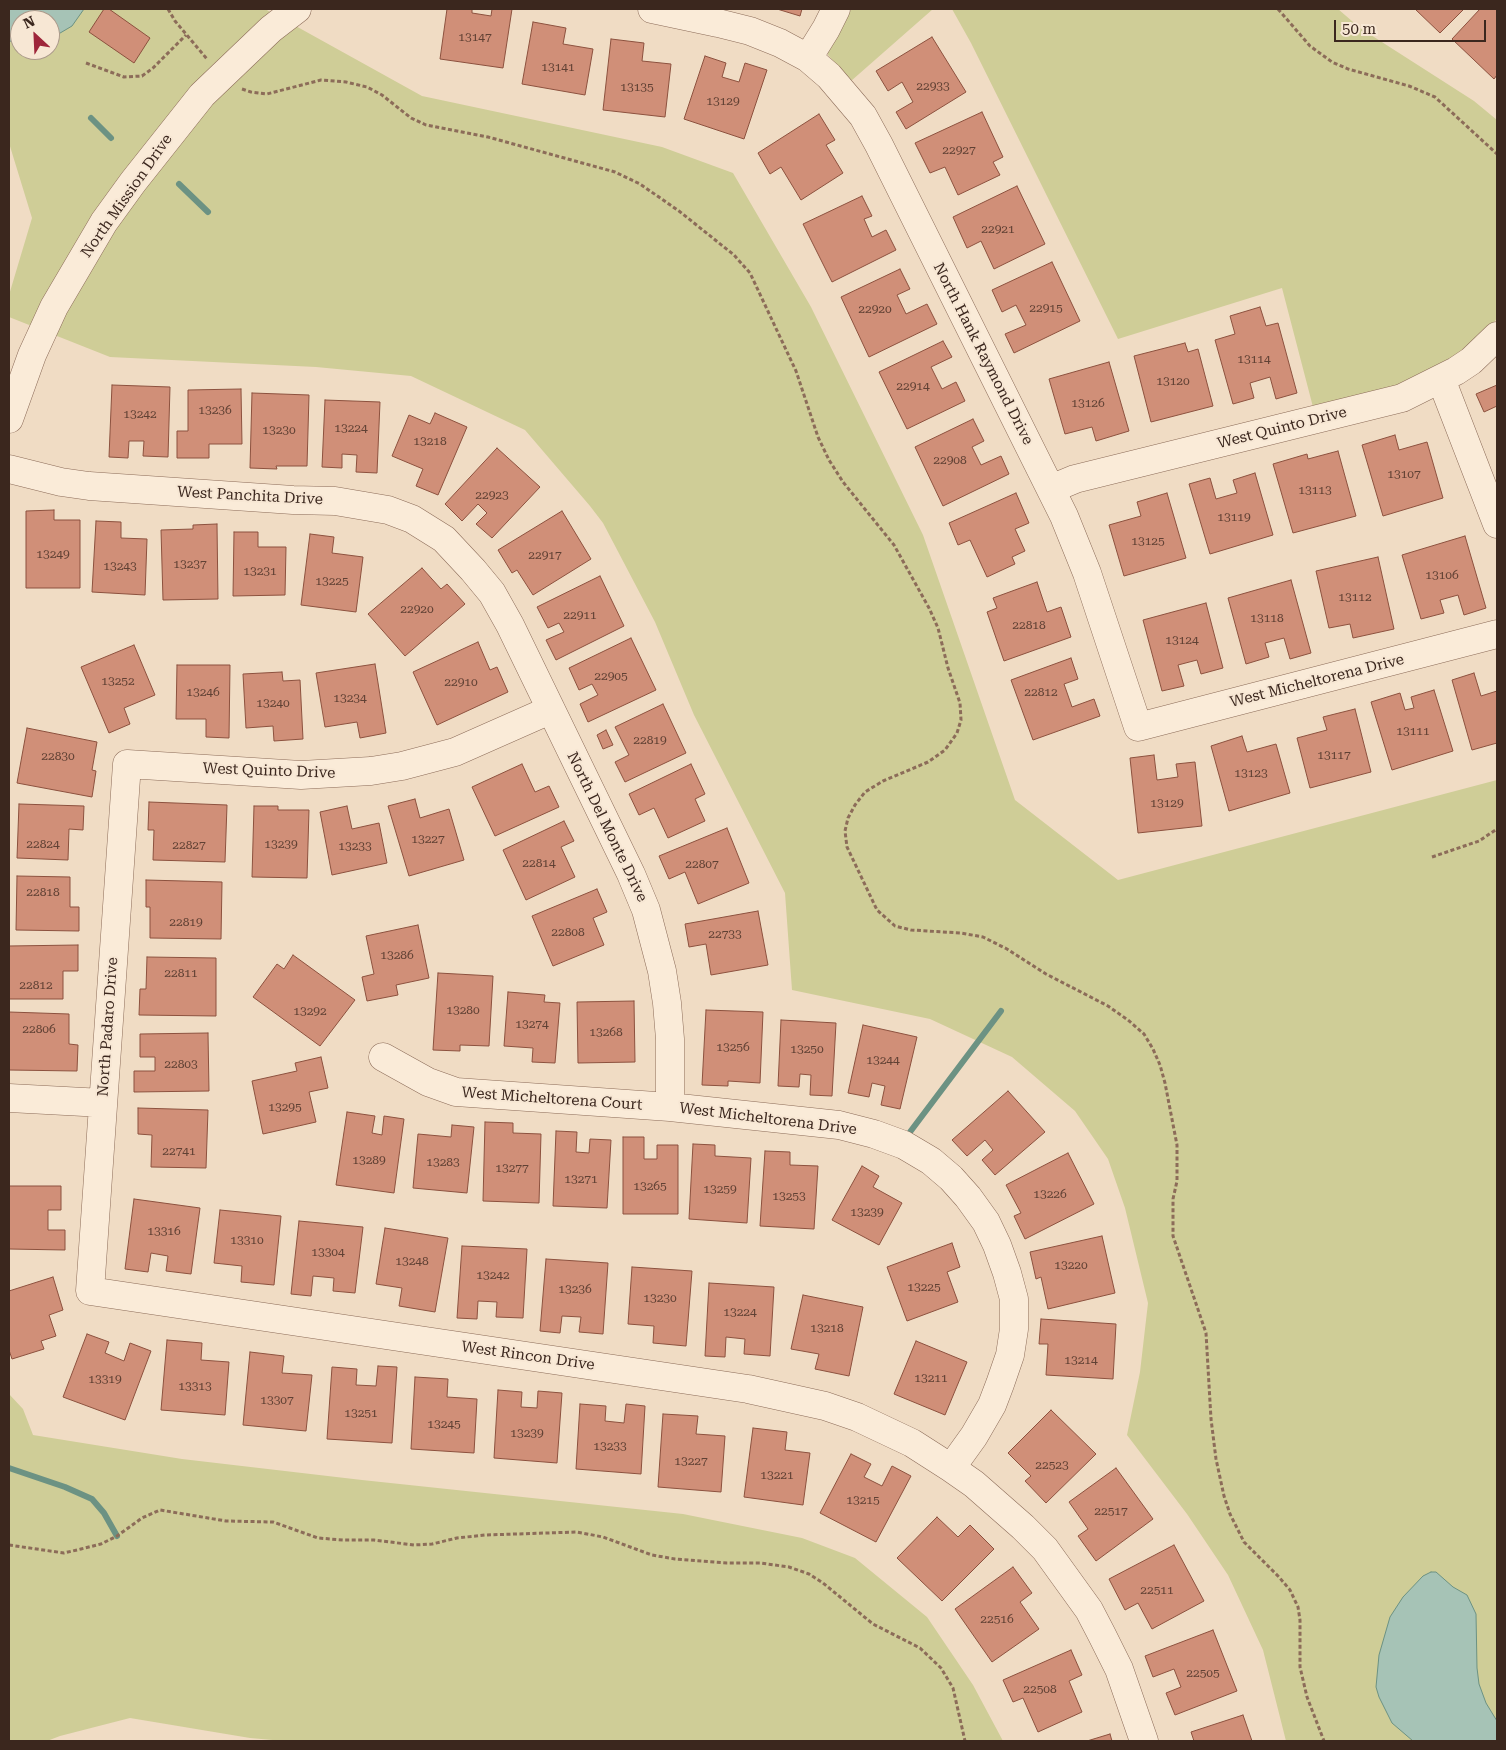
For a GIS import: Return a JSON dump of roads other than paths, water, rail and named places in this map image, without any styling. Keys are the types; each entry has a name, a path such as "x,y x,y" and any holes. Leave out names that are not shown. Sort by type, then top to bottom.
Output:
{"street":[{"name":"North Mission Drive","path":"9,419 32,355 54,307 104,222 202,95 271,28 297,9"},
{"name":"North Hank Raymond Drive","path":"652,9 718,22 780,43 808,58 829,76 863,116 1051,489 1088,573 1138,727"},
{"path":"808,58 836,9"},
{"name":"West Quinto Drive","path":"1051,489 1075,479 1396,400 1441,379 1471,361 1497,336"},
{"path":"1441,379 1497,524"},
{"name":"West Panchita Drive","path":"9,469 61,482 88,486 293,500 335,500 388,510 412,519 444,539 472,570"},
{"name":"North Del Monte Drive","path":"472,570 492,593 510,624 631,874 646,910 662,971 667,1004 670,1039 670,1107"},
{"name":"West Micheltorena Drive","path":"1138,727 1497,634"},
{"name":"West Quinto Drive","path":"127,764 301,774 371,771 402,766 455,752 550,710"},
{"name":"North Padaro Drive","path":"90,1291 127,764"},
{"name":"West Micheltorena Court","path":"382,1057 428,1082 456,1092 670,1107"},
{"path":"9,1098 103,1103"},
{"name":"West Micheltorena Drive","path":"670,1107 839,1125 874,1134 904,1144 931,1161 951,1178 968,1197 986,1222 1007,1273 1014,1299 1014,1330 1010,1355 992,1405 974,1436 951,1468"},
{"name":"West Rincon Drive","path":"90,1291 719,1384 786,1396 825,1406 866,1421 912,1444 974,1484 1045,1549 1089,1610 1119,1669 1144,1741"}],"waterway":[{"path":"91,118 111,138"},
{"path":"179,184 208,212"},
{"path":"910,1132 1001,1011"},
{"path":"9,1468 65,1487 92,1499 104,1513 117,1536"}]}
